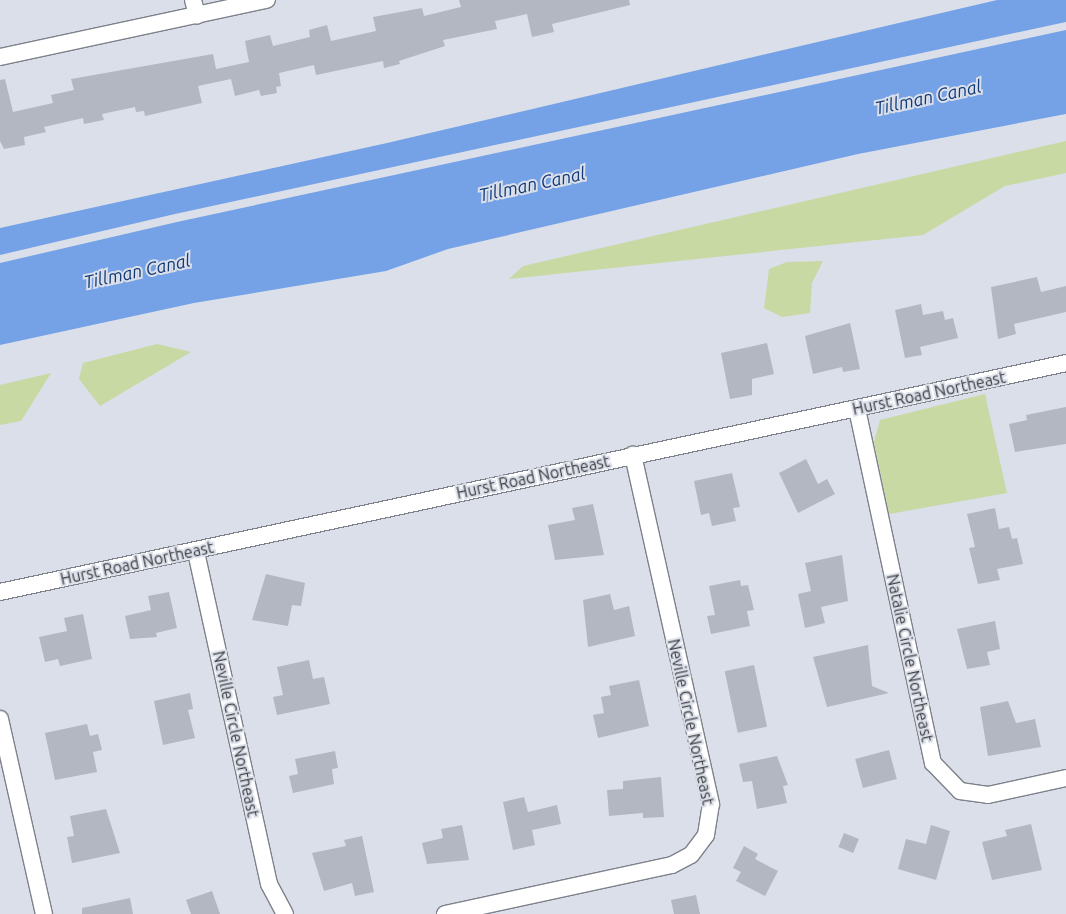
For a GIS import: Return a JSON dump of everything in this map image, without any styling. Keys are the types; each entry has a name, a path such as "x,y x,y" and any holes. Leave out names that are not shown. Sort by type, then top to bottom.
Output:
{"street":[{"path":"0,57 195,8 267,0"},
{"name":"Hurst Road Northeast","path":"0,592 196,552 633,455 1066,364"},
{"name":"Natalie Circle Northeast","path":"857,409 933,763 960,791 988,795 1066,778"},
{"name":"Neville Circle Northeast","path":"445,914 503,908 672,865 690,855 706,835 711,804 633,455"},
{"name":"Neville Circle Northeast","path":"196,552 269,884 285,914"},
{"path":"0,720 44,914"}],"green space":[{"path":"1066,141 1066,173 1005,186 923,235 509,279 523,266"},
{"path":"823,261 812,283 810,313 782,317 764,308 769,269 787,262"},
{"path":"157,344 191,352 100,406 79,379 83,363"},
{"path":"51,373 21,421 0,425 0,385"},
{"path":"985,394 1007,493 889,514 874,442 880,420"}],"water":[{"path":"997,0 1066,0 1066,22 175,214 0,255 0,228 387,143"},
{"name":"Tillman Canal","path":"1066,30 1066,114 858,154 448,249 386,271 194,303 0,345 0,263 177,222"}],"building":[{"path":"459,0 629,0 630,5 552,24 554,32 532,37 527,14 495,21 497,29 443,40 445,46 399,61 400,64 384,68 383,61 316,75 314,65 279,73 281,86 276,87 277,93 261,96 259,90 235,96 231,79 198,86 202,103 145,116 144,111 136,112 135,107 102,114 104,120 84,124 83,118 44,127 46,132 24,137 25,145 4,149 0,141 0,80 5,79 13,112 53,103 51,95 74,90 71,79 213,54 216,69 249,62 245,41 270,35 273,46 310,37 309,30 327,25 331,41 376,31 373,17 422,8 424,16 461,7"},
{"path":"1037,277 1041,292 1066,286 1066,312 1014,324 1016,334 998,339 991,287"},
{"path":"921,304 923,315 943,311 945,320 953,318 958,338 920,347 922,355 905,358 895,310"},
{"path":"850,323 860,369 843,372 842,367 813,374 805,336"},
{"path":"767,343 774,374 752,379 752,395 730,399 721,353"},
{"path":"1066,407 1066,444 1015,452 1009,424 1027,420 1026,415"},
{"path":"806,459 818,484 827,479 835,494 798,513 779,473"},
{"path":"732,473 740,507 733,508 736,521 712,526 709,513 701,515 694,481"},
{"path":"593,504 604,555 555,560 548,525 575,520 572,508"},
{"path":"995,508 999,529 1009,527 1012,539 1017,538 1023,564 997,569 1000,580 978,584 969,548 975,547 967,514"},
{"path":"842,555 848,601 821,607 825,623 805,628 798,594 811,591 805,563"},
{"path":"266,574 305,583 301,606 292,605 288,626 252,620"},
{"path":"740,580 741,586 748,585 754,610 747,611 750,626 711,634 707,616 715,615 709,586"},
{"path":"169,592 177,628 156,633 157,637 130,639 125,616 151,610 148,596"},
{"path":"610,594 614,610 629,606 635,636 588,647 583,600"},
{"path":"83,614 92,659 60,666 58,659 45,662 39,637 67,631 64,618"},
{"path":"995,621 1000,649 987,652 990,665 967,669 957,629"},
{"path":"868,645 872,686 889,693 827,707 813,657"},
{"path":"309,660 313,679 324,677 330,704 277,715 273,697 283,695 277,667"},
{"path":"754,665 767,727 738,733 725,671"},
{"path":"639,680 649,726 598,738 593,715 604,713 601,697 611,695 609,686"},
{"path":"190,693 193,709 188,710 195,738 163,745 154,701"},
{"path":"1008,701 1016,723 1035,719 1041,747 988,756 980,707"},
{"path":"87,724 90,736 98,734 102,750 93,752 97,772 55,780 45,733"},
{"path":"889,750 897,779 863,788 855,759"},
{"path":"335,751 338,768 332,769 334,784 293,793 289,776 298,774 295,759"},
{"path":"777,756 788,785 783,786 787,803 757,809 752,781 743,782 739,764"},
{"path":"661,777 664,817 643,818 643,813 609,816 607,790 623,789 623,781"},
{"path":"524,797 528,812 557,805 561,824 532,830 535,845 513,850 503,802"},
{"path":"106,809 120,853 72,863 67,837 74,836 70,816"},
{"path":"1031,824 1042,870 992,880 982,842 1007,836 1005,830"},
{"path":"462,825 469,860 427,864 422,843 443,838 441,829"},
{"path":"931,825 950,831 936,880 898,869 906,839 926,844"},
{"path":"844,833 859,839 853,853 838,847"},
{"path":"362,836 374,892 355,896 352,883 324,891 312,853 346,846 344,840"},
{"path":"744,846 758,854 755,859 778,871 765,896 736,881 741,872 733,868"},
{"path":"212,891 220,914 191,914 186,900"},
{"path":"696,895 700,914 674,914 671,900"},
{"path":"130,898 133,914 82,914 82,908"}]}
